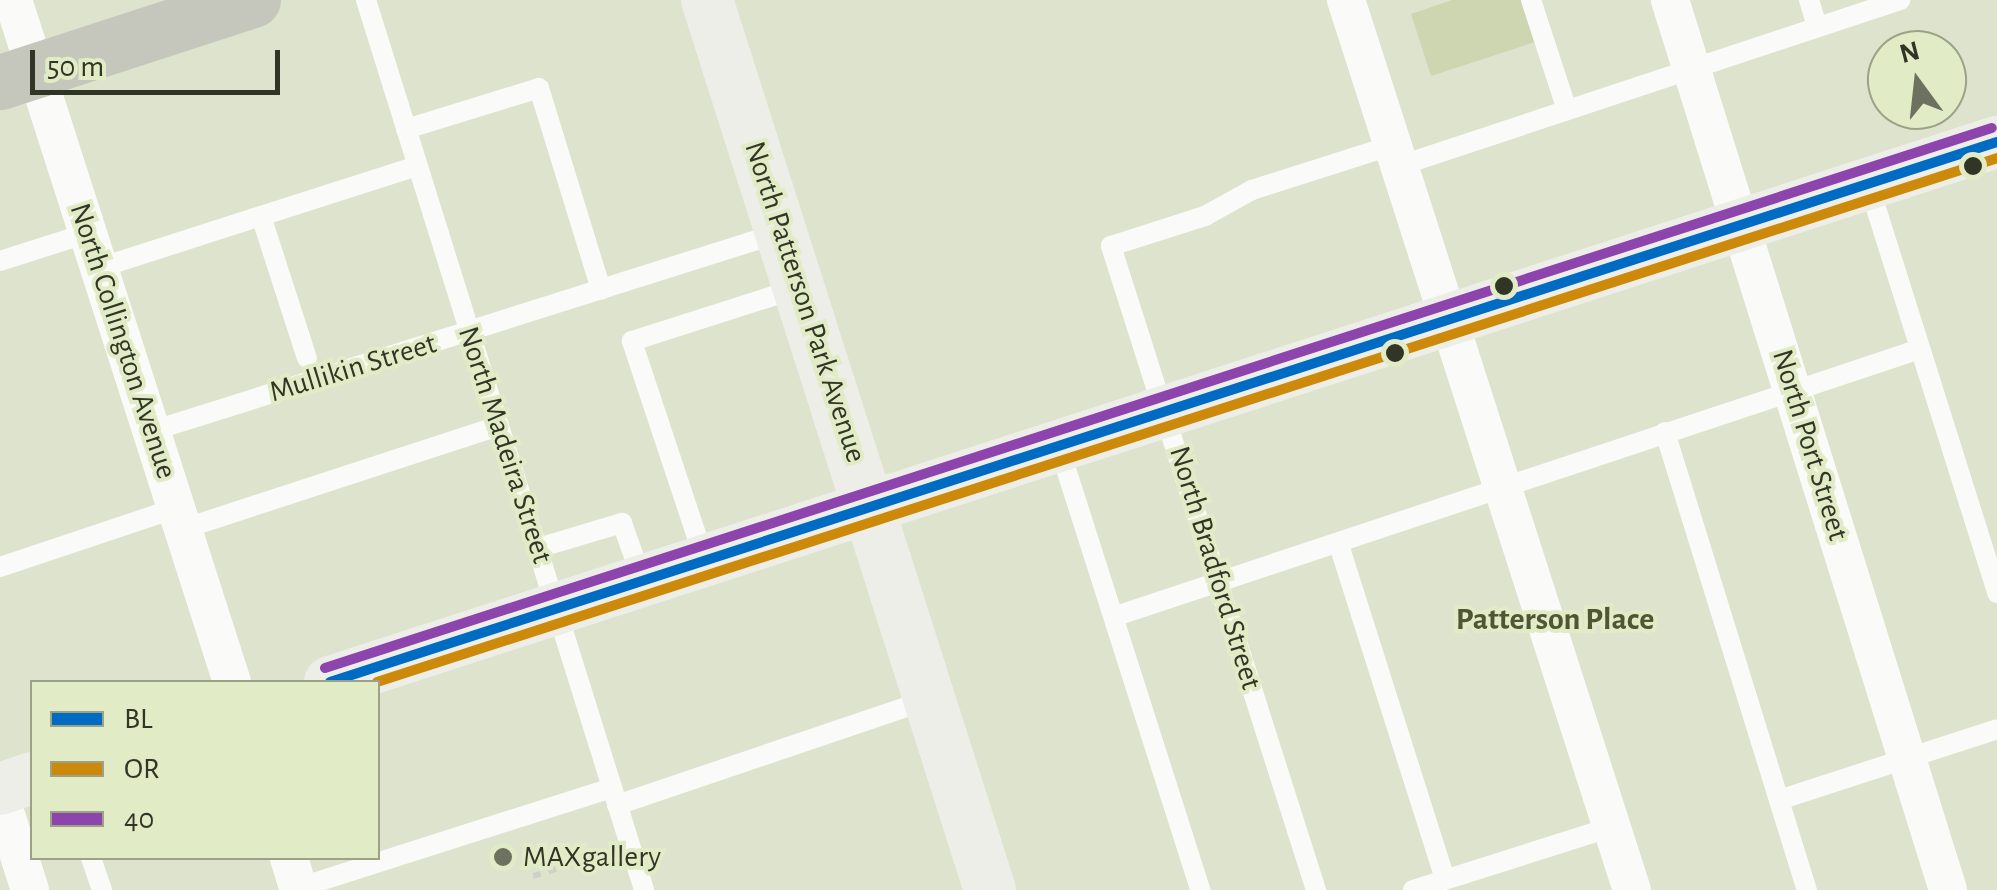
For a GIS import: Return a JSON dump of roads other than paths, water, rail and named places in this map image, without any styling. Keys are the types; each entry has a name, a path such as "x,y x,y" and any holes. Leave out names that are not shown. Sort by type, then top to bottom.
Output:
{"main road":[{"path":"18,76 253,0"},
{"name":"North Patterson Park Avenue","path":"707,0 990,890"},
{"path":"336,680 1997,142"},
{"path":"0,792 30,779"}],"street":[{"name":"North Collington Avenue","path":"13,0 18,76 94,250 231,680"},
{"path":"1346,0 1632,890"},
{"name":"North Port Street","path":"1670,0 1948,890"},
{"path":"0,792 30,890"}],"lane":[{"name":"North Madeira Street","path":"366,0 644,890"},
{"path":"1530,0 1567,110"},
{"path":"1809,0 1818,27"},
{"path":"1396,156 1567,110 1900,0"},
{"path":"406,129 539,88 601,290"},
{"name":"North Bradford Street","path":"1316,890 1111,246 1205,216 1252,190 1396,156"},
{"path":"0,261 94,250 261,216 417,166"},
{"path":"1868,184 1997,593"},
{"path":"261,216 306,358"},
{"name":"Mullikin Street","path":"152,431 782,232"},
{"path":"704,561 632,341 800,288"},
{"path":"1116,616 1920,349"},
{"path":"0,567 498,426"},
{"path":"1664,432 1807,890"},
{"path":"1058,446 1116,616 1200,890"},
{"path":"538,548 622,523 643,581"},
{"path":"1339,545 1445,880"},
{"path":"380,856 615,796 929,700"},
{"path":"1779,800 1997,729"},
{"path":"1414,890 1612,828"},
{"path":"92,860 102,890"},
{"path":"295,878 365,860"}],"place":[{"name":"MAXgallery","path":"503,857"}],"district":[{"name":"Patterson Place","path":"1555,619"}]}
